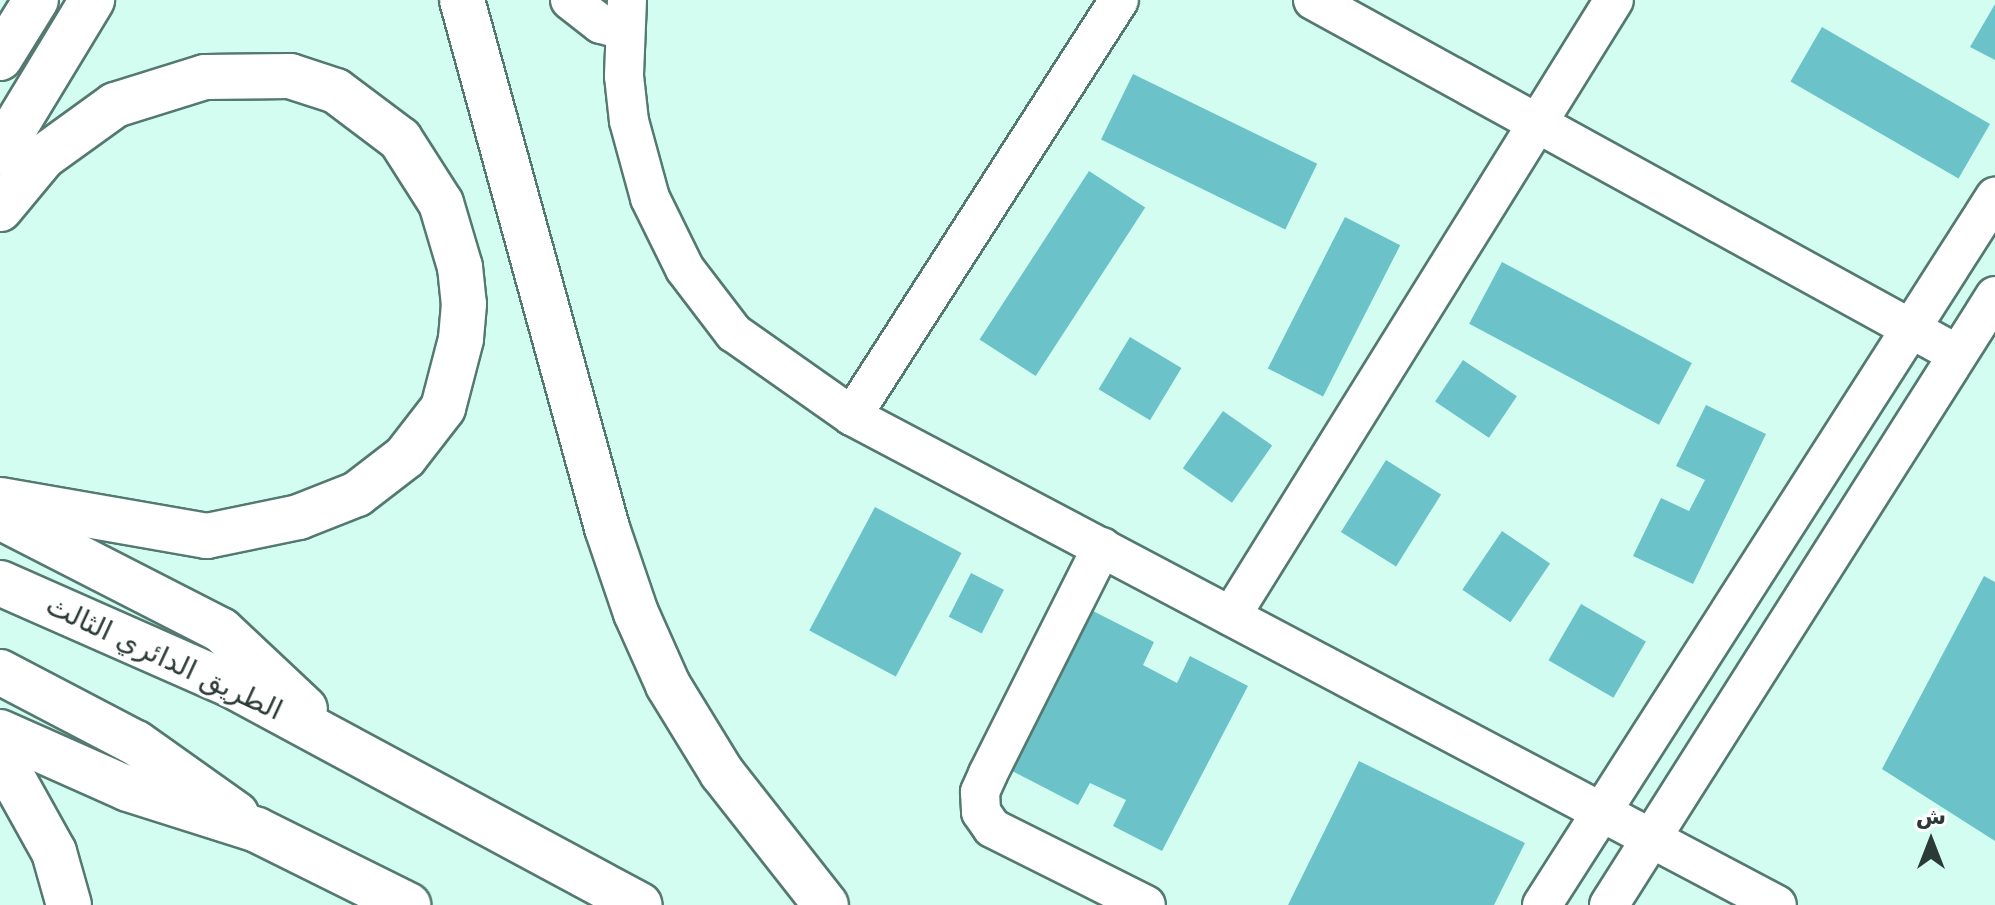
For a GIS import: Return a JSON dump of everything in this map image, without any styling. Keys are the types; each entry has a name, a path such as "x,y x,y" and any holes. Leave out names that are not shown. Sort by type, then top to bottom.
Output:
{"highway":[{"path":"0,58 36,0"},
{"path":"0,152 92,0"},
{"path":"462,0 607,528 636,613 668,685 722,773 826,905"},
{"path":"0,209 43,157 115,105 205,77 290,76 336,91 400,139 441,203 460,267 464,304 461,339 443,408 405,457 357,494 299,517 207,536 0,500"},
{"name":"الطريق الدائري الثالث","path":"0,517 221,630 328,735"},
{"name":"الطريق الدائري الثالث","path":"0,583 231,685 640,905"},
{"path":"0,672 136,743 257,830"},
{"path":"0,732 128,789 257,830 408,905"},
{"path":"0,755 54,852 69,905"}],"street":[{"path":"570,0 601,24 625,15 624,76 637,160 685,269 734,333 852,416 1597,813 1777,905"},
{"path":"852,416 1119,0"},
{"path":"1313,0 1957,354"},
{"path":"1231,616 1614,0"},
{"path":"1542,905 1597,813 1914,329 1995,197"},
{"path":"1609,905 1995,296"},
{"path":"1102,547 984,783 981,812 992,828 1146,905"}],"building":[{"path":"1995,4 1995,60 1970,47"},
{"path":"1822,27 1990,124 1959,179 1790,82"},
{"path":"1133,74 1317,164 1285,229 1101,140"},
{"path":"1089,171 1145,207 1036,376 980,340"},
{"path":"1345,217 1400,245 1323,397 1268,368"},
{"path":"1502,262 1692,363 1659,425 1469,324"},
{"path":"1130,337 1181,368 1150,420 1099,389"},
{"path":"1463,360 1517,396 1489,438 1435,401"},
{"path":"1706,405 1766,434 1693,584 1633,556 1661,498 1689,511 1705,480 1676,466"},
{"path":"1223,411 1272,445 1232,503 1183,468"},
{"path":"1386,460 1441,494 1396,567 1341,532"},
{"path":"875,507 962,553 896,677 809,631"},
{"path":"1502,531 1550,563 1510,622 1462,590"},
{"path":"971,573 1004,590 982,633 949,617"},
{"path":"1984,576 1995,582 1995,841 1882,769"},
{"path":"1581,604 1646,642 1613,698 1548,660"},
{"path":"1093,611 1154,642 1143,665 1177,683 1190,656 1248,686 1162,851 1113,826 1126,800 1090,783 1078,805 1010,770"},
{"path":"1359,761 1525,843 1494,905 1288,905"}]}
